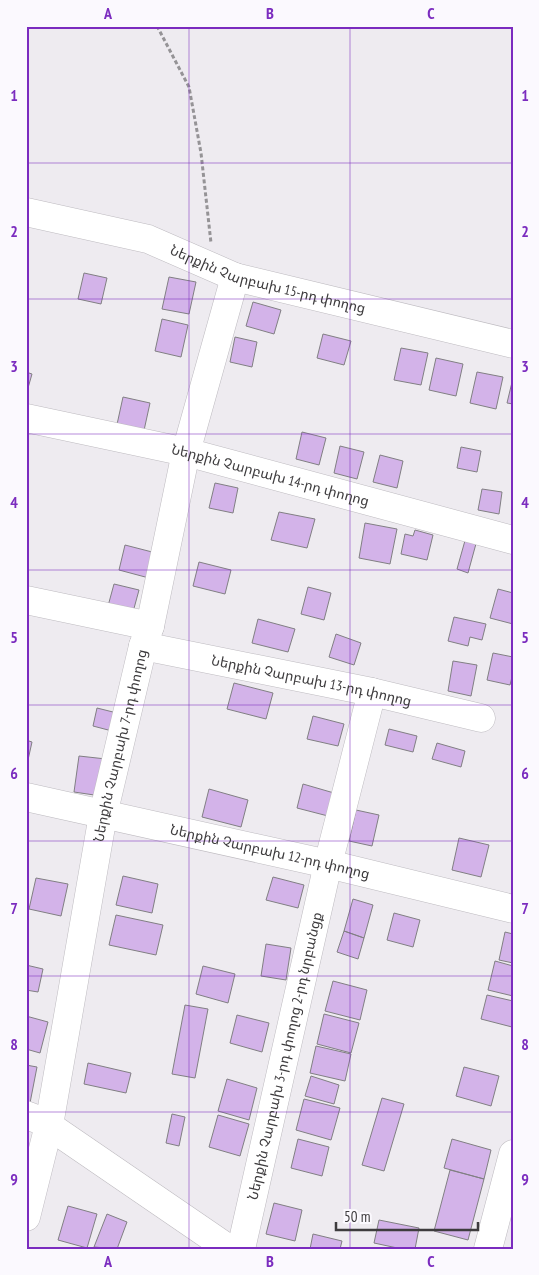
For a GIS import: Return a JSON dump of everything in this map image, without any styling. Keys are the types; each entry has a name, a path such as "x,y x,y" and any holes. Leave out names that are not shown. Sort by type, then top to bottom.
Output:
{"street":[{"name":"Ներքին Չարբախ 15-րդ փողոց","path":"26,212 148,240 235,277 513,344"},
{"name":"Ներքին Չարբախ 7-րդ փողոց","path":"26,1217 38,1120 103,815 147,636 186,452 235,277"},
{"name":"Ներքին Չարբախ 14-րդ փողոց","path":"26,418 186,452 513,540"},
{"name":"Ներքին Չարբախ 13-րդ փողոց","path":"26,600 147,636 481,718"},
{"name":"Ներքին Չարբախ 3-րդ փողոց 2-րդ նրբանցք","path":"241,1249 328,864 372,692"},
{"name":"Ներքին Չարբախ 12-րդ փողոց","path":"26,797 328,864 513,909"},
{"path":"38,1120 229,1249"},
{"path":"488,1249 509,1186 513,1154"}],"path":[{"path":"157,26 189,88 201,152 212,246"}],"building":[{"path":"84,273 107,278 101,304 78,299"},
{"path":"169,277 196,282 189,314 162,309"},
{"path":"253,302 281,310 274,334 246,326"},
{"path":"162,319 188,325 181,357 155,351"},
{"path":"323,334 351,341 344,365 317,358"},
{"path":"235,337 257,342 252,367 230,362"},
{"path":"401,348 428,353 421,385 394,380"},
{"path":"436,358 463,364 456,396 429,390"},
{"path":"26,372 32,374 26,395"},
{"path":"477,372 503,377 496,409 470,403"},
{"path":"513,378 513,404 507,403"},
{"path":"123,397 150,403 143,435 116,429"},
{"path":"302,432 326,438 319,465 296,459"},
{"path":"340,446 364,452 357,479 334,473"},
{"path":"461,447 481,451 477,472 457,468"},
{"path":"380,455 403,461 397,488 373,482"},
{"path":"215,483 238,488 233,513 209,508"},
{"path":"482,489 502,492 499,514 478,510"},
{"path":"279,512 315,519 307,548 271,540"},
{"path":"365,523 397,529 390,564 359,558"},
{"path":"415,530 433,535 427,560 401,554 405,534 413,536"},
{"path":"466,537 477,540 468,573 457,569"},
{"path":"125,545 156,553 149,578 119,570"},
{"path":"199,562 231,570 225,594 193,586"},
{"path":"114,584 139,590 133,612 108,606"},
{"path":"308,587 331,593 324,620 301,614"},
{"path":"498,589 513,593 513,624 490,618"},
{"path":"454,617 486,624 482,640 470,637 468,646 448,641"},
{"path":"258,619 295,629 288,652 252,643"},
{"path":"336,634 361,643 354,665 329,657"},
{"path":"493,653 513,657 513,673 510,685 487,680"},
{"path":"453,661 477,665 471,696 448,691"},
{"path":"234,683 273,693 266,719 227,709"},
{"path":"97,708 117,713 112,731 93,726"},
{"path":"313,716 344,724 338,746 307,739"},
{"path":"389,729 417,736 413,752 385,745"},
{"path":"26,740 32,742 26,769"},
{"path":"437,743 465,751 461,767 432,759"},
{"path":"79,756 106,759 101,796 74,792"},
{"path":"303,784 334,793 328,816 297,808"},
{"path":"209,789 248,800 241,827 202,817"},
{"path":"356,810 379,815 372,846 349,841"},
{"path":"459,838 489,845 481,877 452,870"},
{"path":"123,876 158,884 152,913 116,905"},
{"path":"273,877 304,885 298,908 266,900"},
{"path":"36,878 68,884 61,916 29,909"},
{"path":"353,899 373,905 364,938 344,931"},
{"path":"394,913 420,920 413,947 387,940"},
{"path":"116,915 163,925 156,955 109,945"},
{"path":"344,931 364,938 358,959 337,952"},
{"path":"505,932 513,934 513,963 499,960"},
{"path":"266,944 291,948 286,980 261,976"},
{"path":"495,961 513,966 513,996 488,990"},
{"path":"26,965 43,969 38,992 26,990"},
{"path":"203,966 235,974 228,1003 196,994"},
{"path":"333,981 367,990 360,1020 325,1011"},
{"path":"487,995 513,1001 512,1027 481,1019"},
{"path":"185,1005 208,1009 195,1078 172,1074"},
{"path":"324,1014 359,1023 351,1053 317,1044"},
{"path":"237,1015 269,1023 262,1052 230,1043"},
{"path":"26,1016 48,1022 40,1053 26,1049"},
{"path":"316,1046 351,1054 345,1081 310,1073"},
{"path":"88,1063 131,1073 126,1093 84,1084"},
{"path":"26,1065 37,1067 30,1103 26,1103"},
{"path":"464,1067 499,1076 491,1106 456,1096"},
{"path":"311,1076 339,1085 334,1104 305,1096"},
{"path":"227,1079 257,1088 249,1120 218,1111"},
{"path":"382,1098 404,1104 384,1171 362,1165"},
{"path":"304,1099 340,1108 331,1140 296,1130"},
{"path":"172,1114 185,1117 179,1146 166,1143"},
{"path":"218,1115 249,1124 240,1156 209,1147"},
{"path":"298,1139 329,1147 322,1176 291,1168"},
{"path":"452,1139 491,1150 484,1179 444,1168"},
{"path":"450,1170 484,1179 468,1240 434,1231"},
{"path":"274,1203 302,1210 295,1241 266,1234"},
{"path":"68,1206 97,1214 87,1248 58,1240"},
{"path":"107,1214 127,1222 117,1249 94,1247"},
{"path":"379,1220 419,1228 415,1249 402,1249 374,1243"},
{"path":"313,1234 342,1241 340,1249 310,1249"}]}
